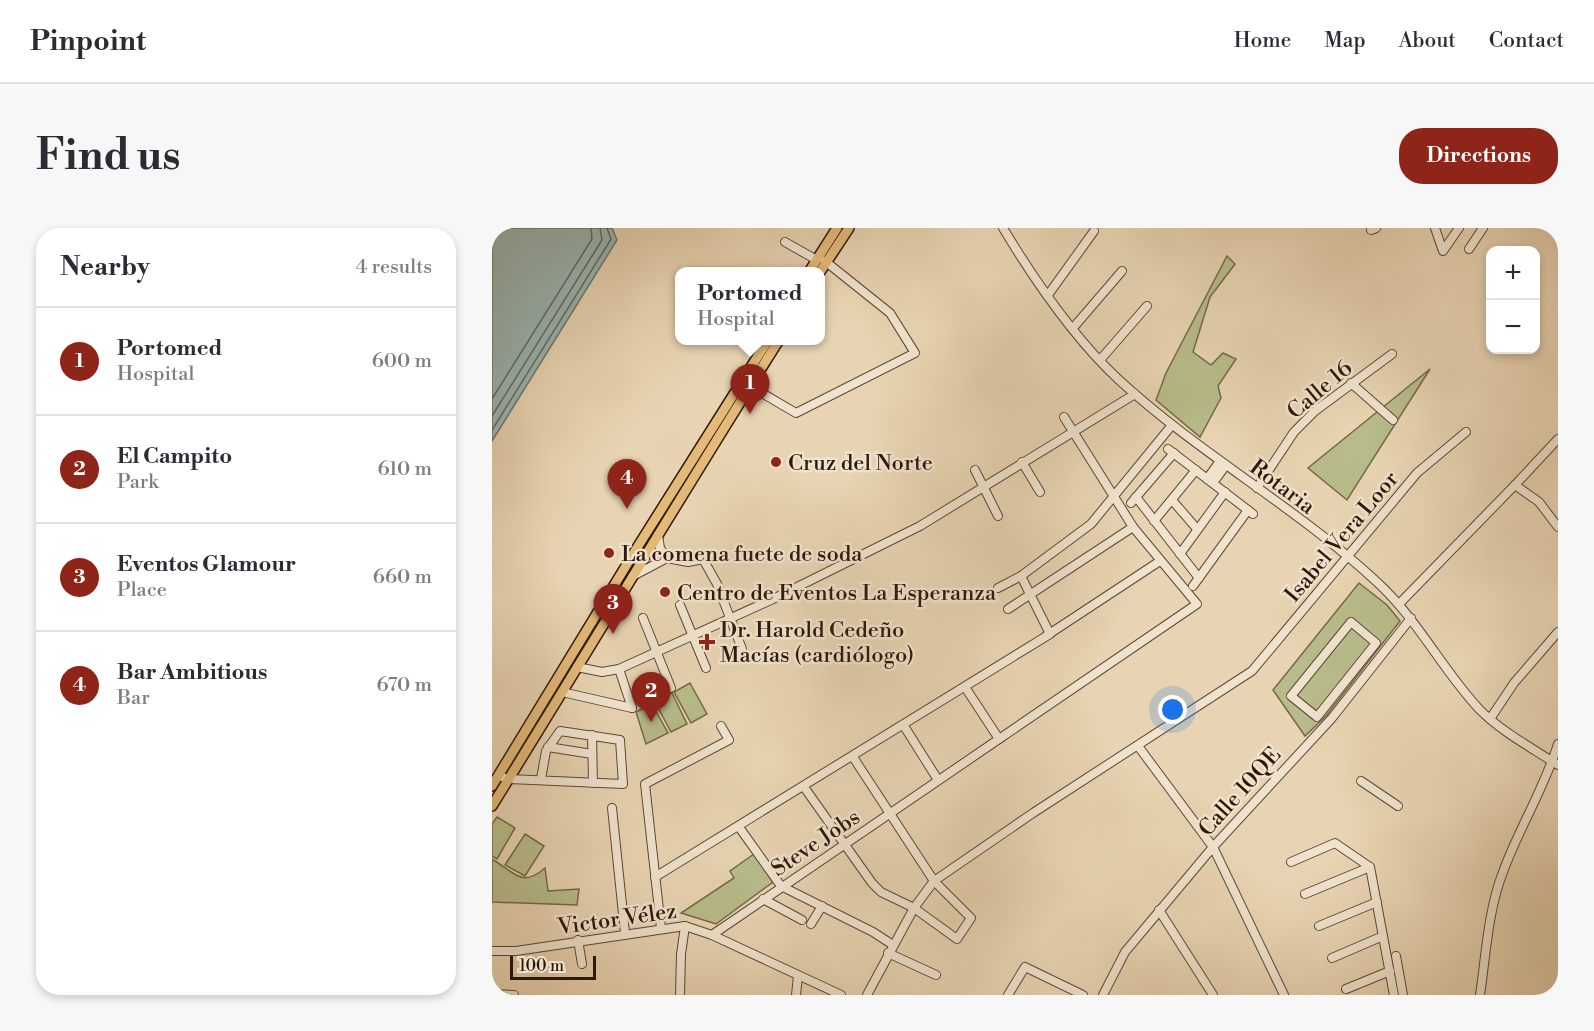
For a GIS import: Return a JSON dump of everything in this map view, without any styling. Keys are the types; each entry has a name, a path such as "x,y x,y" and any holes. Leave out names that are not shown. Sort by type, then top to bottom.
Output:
{"main road":[{"path":"820,267 820,260 837,228"},
{"path":"814,267 849,228"},
{"path":"492,806 629,578 639,553 658,533 736,401 765,345"},
{"path":"492,786 736,401 750,386 776,345"}],"street":[{"name":"Rotaria","path":"1003,228 1073,328 1100,360 1135,394 1348,556 1399,604 1473,701 1490,718 1555,763"},
{"path":"1435,228 1443,251 1459,228"},
{"path":"1468,249 1483,228"},
{"path":"1048,295 1094,231"},
{"path":"750,386 796,413 915,353 890,313 820,260 785,242"},
{"path":"1073,328 1122,271"},
{"path":"1100,360 1147,306"},
{"name":"Calle 16","path":"1257,488 1294,432 1351,383 1392,354"},
{"path":"1351,383 1393,420"},
{"path":"577,667 602,672 619,669 914,530 1135,394"},
{"path":"655,877 904,726 1160,561 1133,527 1064,417"},
{"path":"998,588 1021,576 1087,527 1172,424"},
{"name":"Isabel Vera Loor","path":"867,995 892,945 914,908 934,881 1033,813 1252,671 1417,473 1466,432"},
{"path":"1399,604 1558,439"},
{"path":"1193,586 1250,512 1171,451 1133,500 1154,521 1199,578"},
{"path":"1022,462 1040,492"},
{"path":"1210,481 1223,463"},
{"path":"975,470 998,516"},
{"path":"1154,521 1196,470"},
{"path":"1515,485 1539,502 1558,528"},
{"path":"1180,554 1225,492"},
{"path":"1172,500 1197,529"},
{"path":"1008,609 1133,527"},
{"path":"658,533 660,548 667,558"},
{"path":"629,578 667,558 688,562 703,559 717,584 742,649"},
{"name":"Steve Jobs","path":"712,934 1197,604 1160,561"},
{"path":"1021,576 1050,634"},
{"path":"680,605 706,668"},
{"path":"643,618 672,688"},
{"name":"Calle 10QE","path":"1103,995 1125,952 1159,910 1213,847 1332,718 1411,618"},
{"path":"1351,622 1376,643 1317,717 1291,696 1351,622"},
{"path":"1490,718 1514,683 1558,633"},
{"path":"562,692 632,708 619,669"},
{"path":"965,687 999,739"},
{"path":"661,928 645,784 729,740 721,726"},
{"path":"904,726 938,780"},
{"path":"498,776 593,783 621,784 625,781 619,739 560,731 548,747 541,779"},
{"path":"592,735 593,783"},
{"path":"1480,995 1502,873 1555,763 1558,744"},
{"path":"1138,746 1213,847 1284,995"},
{"path":"548,747 592,754"},
{"path":"804,787 842,844 881,892 914,908 957,939 971,918 934,881 888,814 853,757"},
{"path":"1361,781 1398,806"},
{"path":"612,808 625,933"},
{"path":"739,827 782,886 892,945"},
{"path":"1291,862 1335,843 1370,867 1395,995"},
{"path":"1305,894 1370,867"},
{"path":"763,899 802,920"},
{"path":"1319,926 1377,902"},
{"path":"811,924 822,906"},
{"path":"1159,910 1213,995"},
{"path":"680,995 681,954 685,926"},
{"name":"Victor Vélez","path":"492,951 523,950 625,933 685,926 712,934 841,995"},
{"path":"1332,958 1383,936"},
{"path":"578,940 582,964"},
{"path":"888,953 936,975"},
{"path":"1396,956 1403,995"},
{"path":"1008,995 1025,967 1083,995"},
{"path":"1346,989 1390,971"},
{"path":"796,995 798,976"},
{"path":"492,994 514,995"}],"green space":[{"path":"1227,256 1235,264 1210,297 1193,352 1211,365 1223,353 1236,359 1218,386 1221,398 1200,437 1156,400 1166,373"},
{"path":"1430,369 1347,500 1308,468"},
{"path":"1359,583 1387,605 1400,621 1326,716 1305,736 1273,690"},
{"path":"690,683 707,714 691,723 674,692"},
{"path":"672,693 687,724 671,732 655,702"},
{"path":"652,704 668,733 646,744 636,712"},
{"path":"497,817 515,828 497,859 492,856 492,824"},
{"path":"525,834 544,846 525,876 505,865"},
{"path":"754,854 773,882 716,924 681,913 734,878 730,871"},
{"path":"492,859 524,878 537,874 545,868 548,891 579,889 577,905 492,902"}],"water":[{"path":"492,228 612,228 617,240 492,441"}],"place":[{"name":"Portomed","path":"750,414"},
{"name":"Cruz del Norte","path":"776,462"},
{"name":"Bar Ambitious","path":"627,509"},
{"name":"La comena fuete de soda","path":"609,553"},
{"name":"Centro de Eventos La Esperanza","path":"665,592"},
{"name":"Eventos Glamour","path":"613,634"},
{"name":"Dr. Harold Cedeño Macías (cardiólogo)","path":"707,642"},
{"name":"El Campito","path":"651,722"}]}
